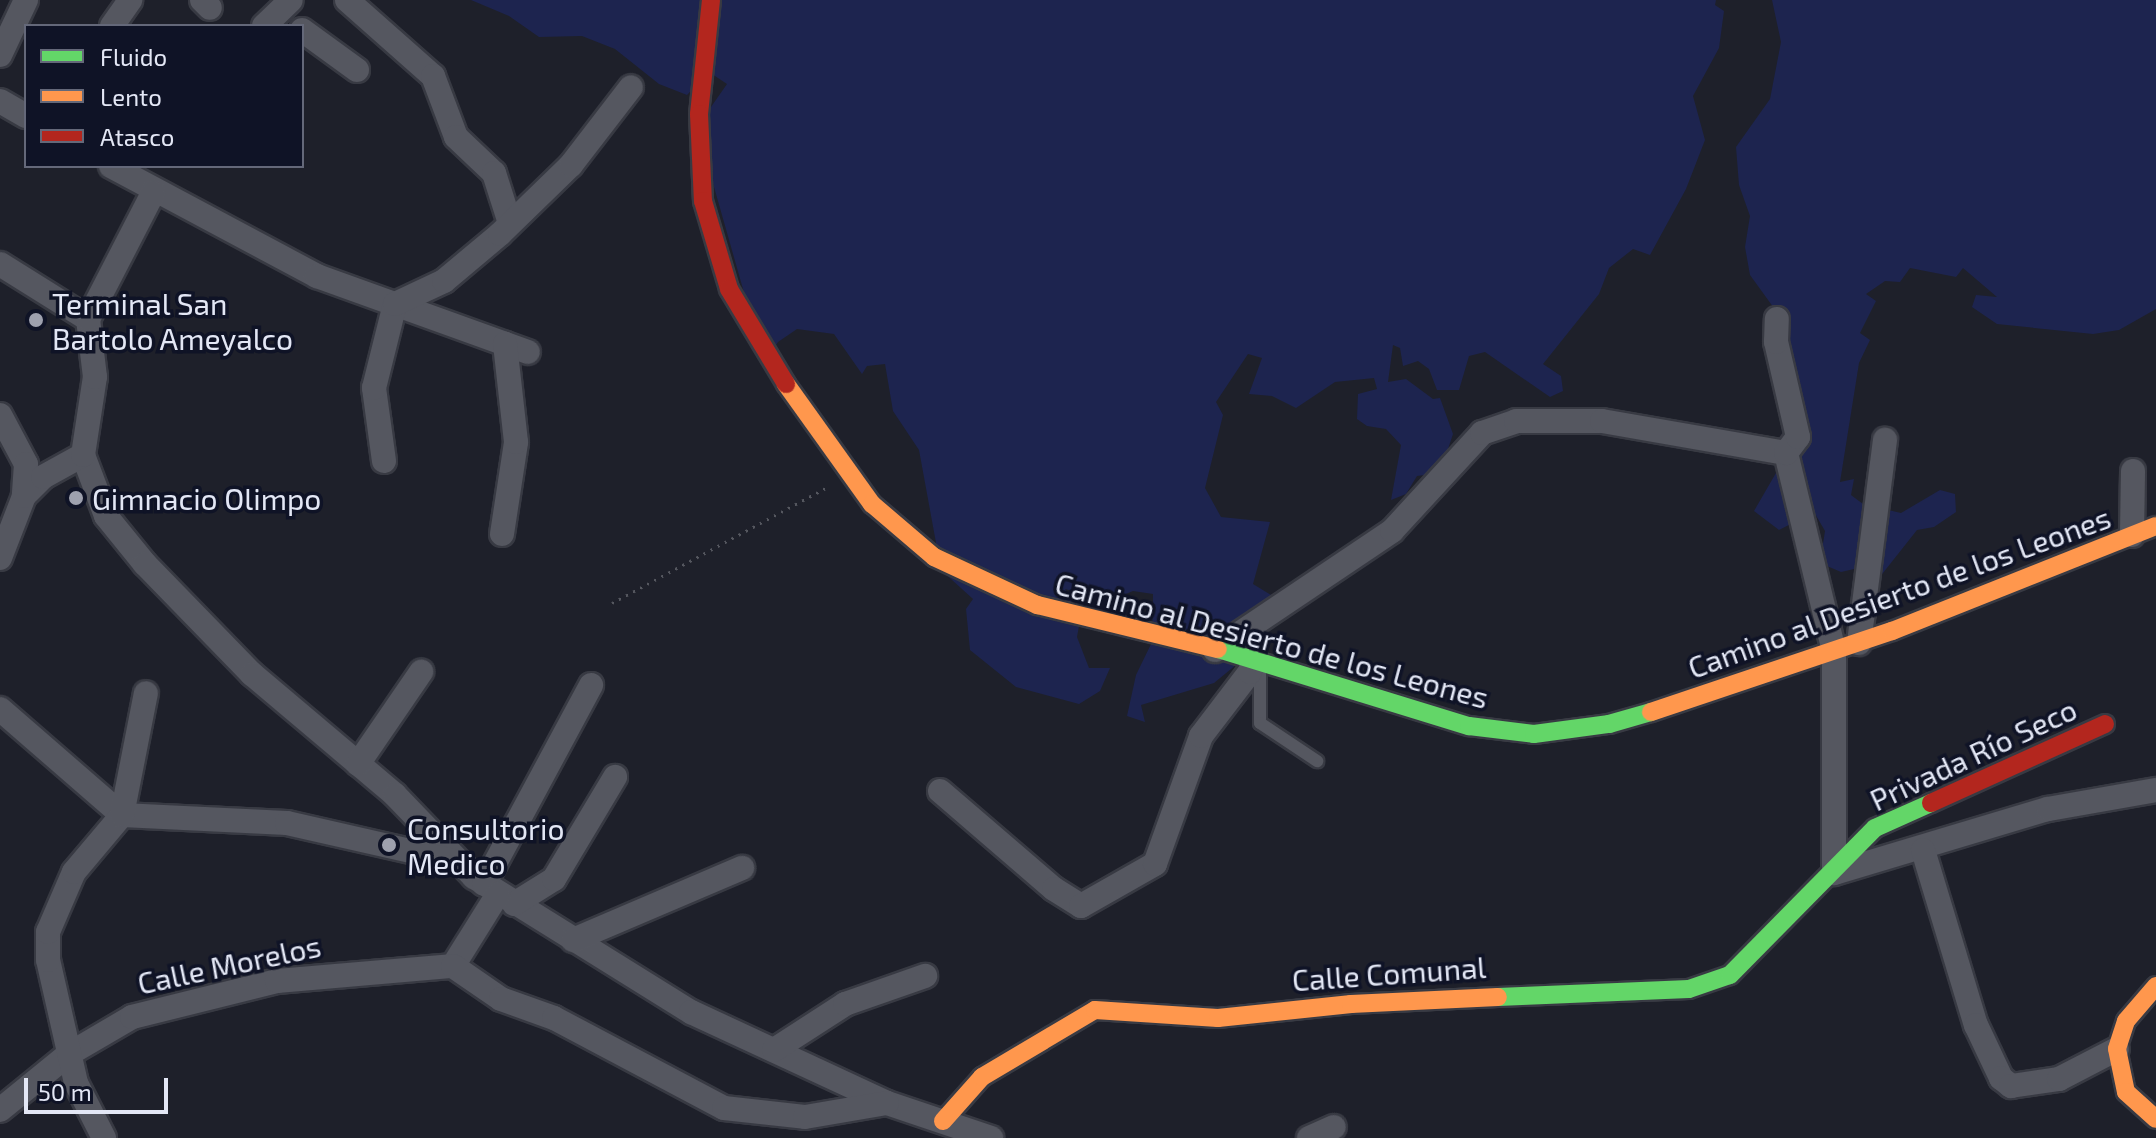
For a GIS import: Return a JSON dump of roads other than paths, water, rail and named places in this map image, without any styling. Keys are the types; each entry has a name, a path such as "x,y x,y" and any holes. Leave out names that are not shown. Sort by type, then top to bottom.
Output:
{"main road":[{"name":"Camino al Desierto de los Leones","path":"711,0 699,114 703,201 729,289 808,421 848,476 900,532 934,557 1011,595 1125,630 1257,659 1417,713 1469,726 1534,734 1609,724 1859,643 2156,526"},
{"name":"Privada Río Seco","path":"1834,873 1875,828 2105,724"},
{"name":"Calle Comunal","path":"943,1121 982,1077 1074,1018 1095,1010 1218,1018 1351,1004 1689,989 1730,975 1834,873"},
{"path":"2156,986 2126,1021 2117,1049 2126,1092 2156,1119"}],"street":[{"path":"0,55 26,0"},
{"path":"113,24 130,0"},
{"path":"347,0 433,76 456,137 494,173 510,223"},
{"path":"304,31 357,70"},
{"path":"395,304 444,281 510,223 571,165 631,87"},
{"path":"0,101 24,115"},
{"path":"121,169 153,193 317,276 517,348 516,442 502,534"},
{"path":"153,193 88,319 95,377 83,455 106,516 145,564 252,674 395,795 454,861 498,894 691,1012 887,1103 991,1138"},
{"path":"0,264 88,319"},
{"path":"384,461 374,388 395,304"},
{"path":"1777,330 1798,437 1790,450 1834,651 1834,873"},
{"path":"0,415 26,464 24,496 0,558"},
{"path":"1215,650 1392,531 1482,433 1516,421 1602,421 1790,450"},
{"path":"1859,643 1885,440"},
{"path":"24,496 43,477 83,455"},
{"path":"2132,535 2133,471"},
{"path":"940,791 1081,906 1155,864 1201,736 1257,659"},
{"path":"358,764 421,672"},
{"path":"591,685 498,894 453,966 501,999 554,1018 724,1108 805,1117 887,1103"},
{"path":"104,1138 76,1083 48,960 48,932 74,872 122,815 146,693"},
{"path":"0,709 122,815 287,823 454,861"},
{"path":"498,894 554,879 615,777"},
{"name":"Calle Comunal","path":"1834,873 1923,850 2048,809 2156,790"},
{"path":"1923,850 1976,1025 2001,1078 2011,1086 2059,1079 2117,1049"},
{"path":"573,940 742,868"},
{"name":"Calle Morelos","path":"0,1110 69,1054 132,1017 222,992 344,972 453,966"},
{"path":"774,1050 845,1004 925,976"},
{"path":"1309,1138 1334,1127"}],"lane":[{"path":"1257,659 1260,723 1317,761"}],"place":[{"name":"Terminal San Bartolo Ameyalco","path":"36,320"},
{"name":"Gimnacio Olimpo","path":"76,498"},
{"name":"Consultorio Medico","path":"389,845"}]}
